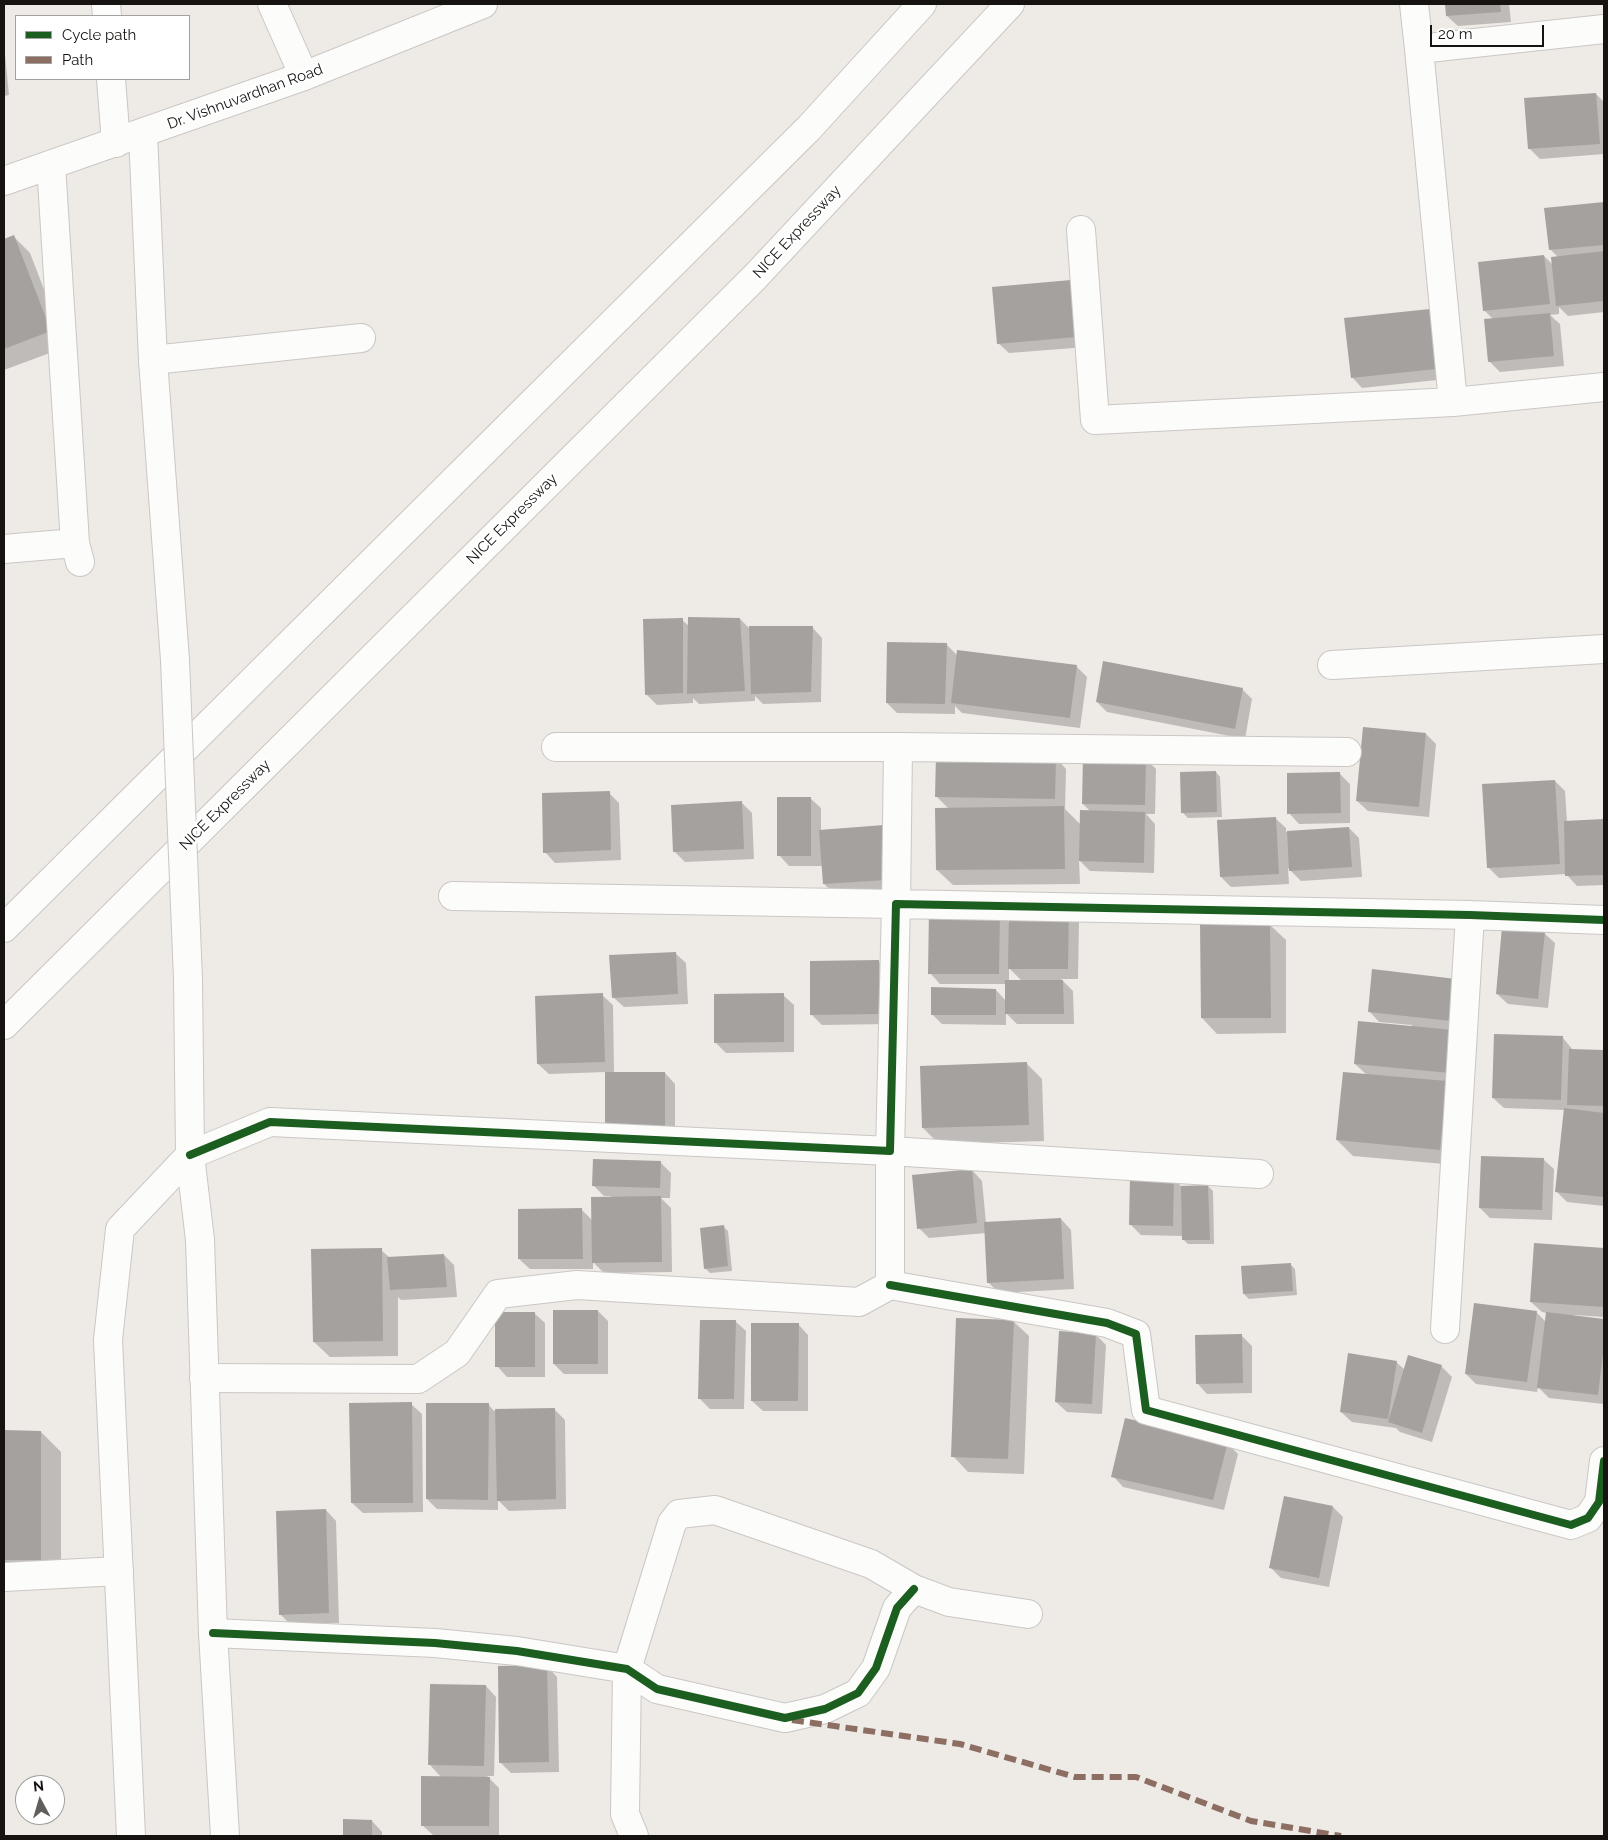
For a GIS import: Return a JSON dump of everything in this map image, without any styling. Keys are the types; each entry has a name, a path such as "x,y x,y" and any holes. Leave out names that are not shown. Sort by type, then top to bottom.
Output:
{"main road":[{"path":"272,4 304,76"},
{"name":"Dr. Vishnuvardhan Road","path":"4,181 143,134 304,76 482,4"},
{"path":"4,928 809,128 922,4"},
{"name":"NICE Expressway","path":"4,1025 755,277 1010,4"},
{"path":"1414,4 1453,402"},
{"path":"1419,49 1604,29"},
{"path":"112,80 116,143"},
{"path":"143,134 153,360 175,660 188,979 190,1155 200,1240 213,1634 225,1836"},
{"path":"4,549 78,553 51,165"},
{"path":"1080,230 1095,420 1453,402 1604,387"},
{"path":"153,360 361,338"},
{"path":"1332,665 1604,649"},
{"path":"556,747 898,747 1346,752"},
{"path":"890,1285 890,1151 898,747"},
{"path":"453,896 1470,915 1604,920"},
{"path":"1445,1329 1470,915"},
{"path":"131,1836 108,1340 120,1228 190,1155 270,1122 890,1151 1259,1174"},
{"path":"204,1378 418,1379 457,1353 498,1294 577,1285 859,1302 890,1285 1108,1323 1136,1334 1146,1410 1571,1525 1588,1518 1599,1502 1604,1462"},
{"path":"634,1836 625,1814 627,1669 672,1523 679,1514 715,1510 872,1564 914,1589 949,1602 1028,1614"},
{"path":"4,1577 119,1571"},
{"path":"213,1634 435,1643 517,1651 627,1669 657,1689 785,1718 826,1709 858,1693 876,1668 897,1608 914,1589"}],"building":[{"path":"1445,4 1500,4 1501,12 1446,16"},
{"path":"1596,93 1600,144 1528,149 1524,98"},
{"path":"1604,202 1604,245 1549,250 1544,208"},
{"path":"14,235 51,331 4,349 4,239"},
{"path":"1604,251 1604,301 1556,306 1551,257"},
{"path":"1544,255 1550,304 1483,311 1478,262"},
{"path":"1071,280 1076,337 997,344 992,287"},
{"path":"1430,309 1436,369 1351,378 1344,318"},
{"path":"1550,313 1554,356 1488,362 1484,319"},
{"path":"688,617 740,618 745,691 687,694"},
{"path":"683,618 683,693 645,695 643,619"},
{"path":"749,626 813,626 811,692 751,694"},
{"path":"887,642 947,643 945,704 886,703"},
{"path":"957,650 1077,665 1070,718 951,703"},
{"path":"1103,661 1243,688 1235,729 1096,702"},
{"path":"1363,727 1426,733 1419,807 1356,801"},
{"path":"936,755 1056,757 1055,799 935,797"},
{"path":"1083,756 1146,757 1145,805 1082,804"},
{"path":"1216,771 1217,812 1181,813 1180,772"},
{"path":"1340,772 1341,813 1287,814 1287,773"},
{"path":"1555,780 1560,864 1487,868 1482,784"},
{"path":"610,791 611,850 543,853 542,793"},
{"path":"777,797 811,797 811,856 777,856"},
{"path":"742,801 744,849 673,852 671,805"},
{"path":"1064,806 1065,869 936,870 935,808"},
{"path":"1080,810 1145,812 1144,863 1079,861"},
{"path":"1276,817 1279,874 1220,877 1217,820"},
{"path":"1604,819 1604,875 1565,876 1564,821"},
{"path":"884,825 887,880 823,884 819,830"},
{"path":"1349,827 1352,867 1289,871 1287,831"},
{"path":"1009,908 1069,909 1068,969 1008,969"},
{"path":"929,910 1000,911 999,974 928,974"},
{"path":"1200,923 1270,923 1271,1018 1201,1018"},
{"path":"1502,927 1545,932 1538,999 1496,994"},
{"path":"676,952 678,994 612,998 609,955"},
{"path":"879,960 879,1014 810,1015 810,961"},
{"path":"1372,969 1456,979 1451,1021 1368,1012"},
{"path":"1005,980 1063,980 1064,1014 1005,1014"},
{"path":"931,987 996,989 996,1015 931,1015"},
{"path":"603,993 605,1062 537,1064 535,996"},
{"path":"784,993 784,1042 714,1043 714,994"},
{"path":"1358,1021 1454,1030 1450,1073 1354,1064"},
{"path":"1494,1034 1563,1036 1561,1100 1492,1098"},
{"path":"1569,1049 1604,1050 1604,1106 1567,1105"},
{"path":"1027,1062 1029,1125 922,1128 920,1066"},
{"path":"605,1072 665,1072 665,1128 605,1128"},
{"path":"1343,1072 1447,1081 1440,1150 1336,1140"},
{"path":"1564,1108 1604,1113 1604,1197 1555,1192"},
{"path":"1481,1156 1544,1158 1542,1210 1479,1208"},
{"path":"593,1159 661,1161 660,1188 592,1186"},
{"path":"972,1169 977,1223 917,1229 912,1175"},
{"path":"1130,1177 1174,1177 1173,1226 1129,1225"},
{"path":"1208,1185 1210,1240 1182,1240 1181,1186"},
{"path":"661,1196 662,1262 592,1263 591,1197"},
{"path":"582,1208 583,1259 518,1259 518,1209"},
{"path":"1061,1218 1064,1279 987,1283 984,1222"},
{"path":"724,1225 728,1266 704,1269 700,1228"},
{"path":"1534,1243 1604,1248 1604,1307 1530,1302"},
{"path":"382,1248 383,1341 313,1342 311,1249"},
{"path":"444,1254 447,1287 390,1290 387,1257"},
{"path":"1291,1263 1293,1291 1243,1294 1241,1266"},
{"path":"1474,1303 1537,1311 1527,1382 1465,1374"},
{"path":"553,1310 598,1310 598,1364 553,1364"},
{"path":"495,1312 535,1312 535,1367 495,1367"},
{"path":"1546,1312 1604,1319 1604,1345 1598,1395 1537,1388"},
{"path":"956,1318 1014,1320 1008,1459 951,1457"},
{"path":"700,1320 736,1320 734,1399 698,1399"},
{"path":"751,1323 799,1323 798,1401 751,1401"},
{"path":"1059,1331 1096,1334 1092,1404 1055,1402"},
{"path":"1242,1334 1243,1383 1196,1384 1195,1335"},
{"path":"1348,1353 1397,1361 1388,1419 1340,1412"},
{"path":"1408,1355 1442,1365 1422,1433 1388,1422"},
{"path":"412,1402 413,1503 351,1503 349,1403"},
{"path":"426,1403 489,1403 488,1500 426,1499"},
{"path":"555,1408 556,1499 497,1501 495,1409"},
{"path":"1125,1418 1228,1442 1213,1500 1111,1477"},
{"path":"4,1430 41,1431 41,1560 4,1560"},
{"path":"1284,1496 1333,1506 1319,1578 1269,1568"},
{"path":"326,1509 329,1613 279,1615 276,1511"},
{"path":"547,1665 549,1762 499,1763 498,1666"},
{"path":"430,1684 486,1685 484,1766 428,1765"},
{"path":"421,1776 490,1777 489,1826 421,1826"},
{"path":"343,1819 372,1820 372,1836 343,1836"}],"marked path":[{"path":"792,1720 960,1744 1075,1777 1136,1777 1251,1821 1341,1836"}],"cycle path":[{"path":"190,1155 270,1122 890,1151 896,904 1470,915 1604,920"},
{"path":"890,1285 1107,1323 1136,1334 1146,1410 1571,1525 1588,1518 1599,1502 1604,1461"},
{"path":"213,1633 435,1643 517,1651 627,1669 657,1689 785,1718 825,1709 858,1693 876,1668 897,1608 914,1589"}]}
